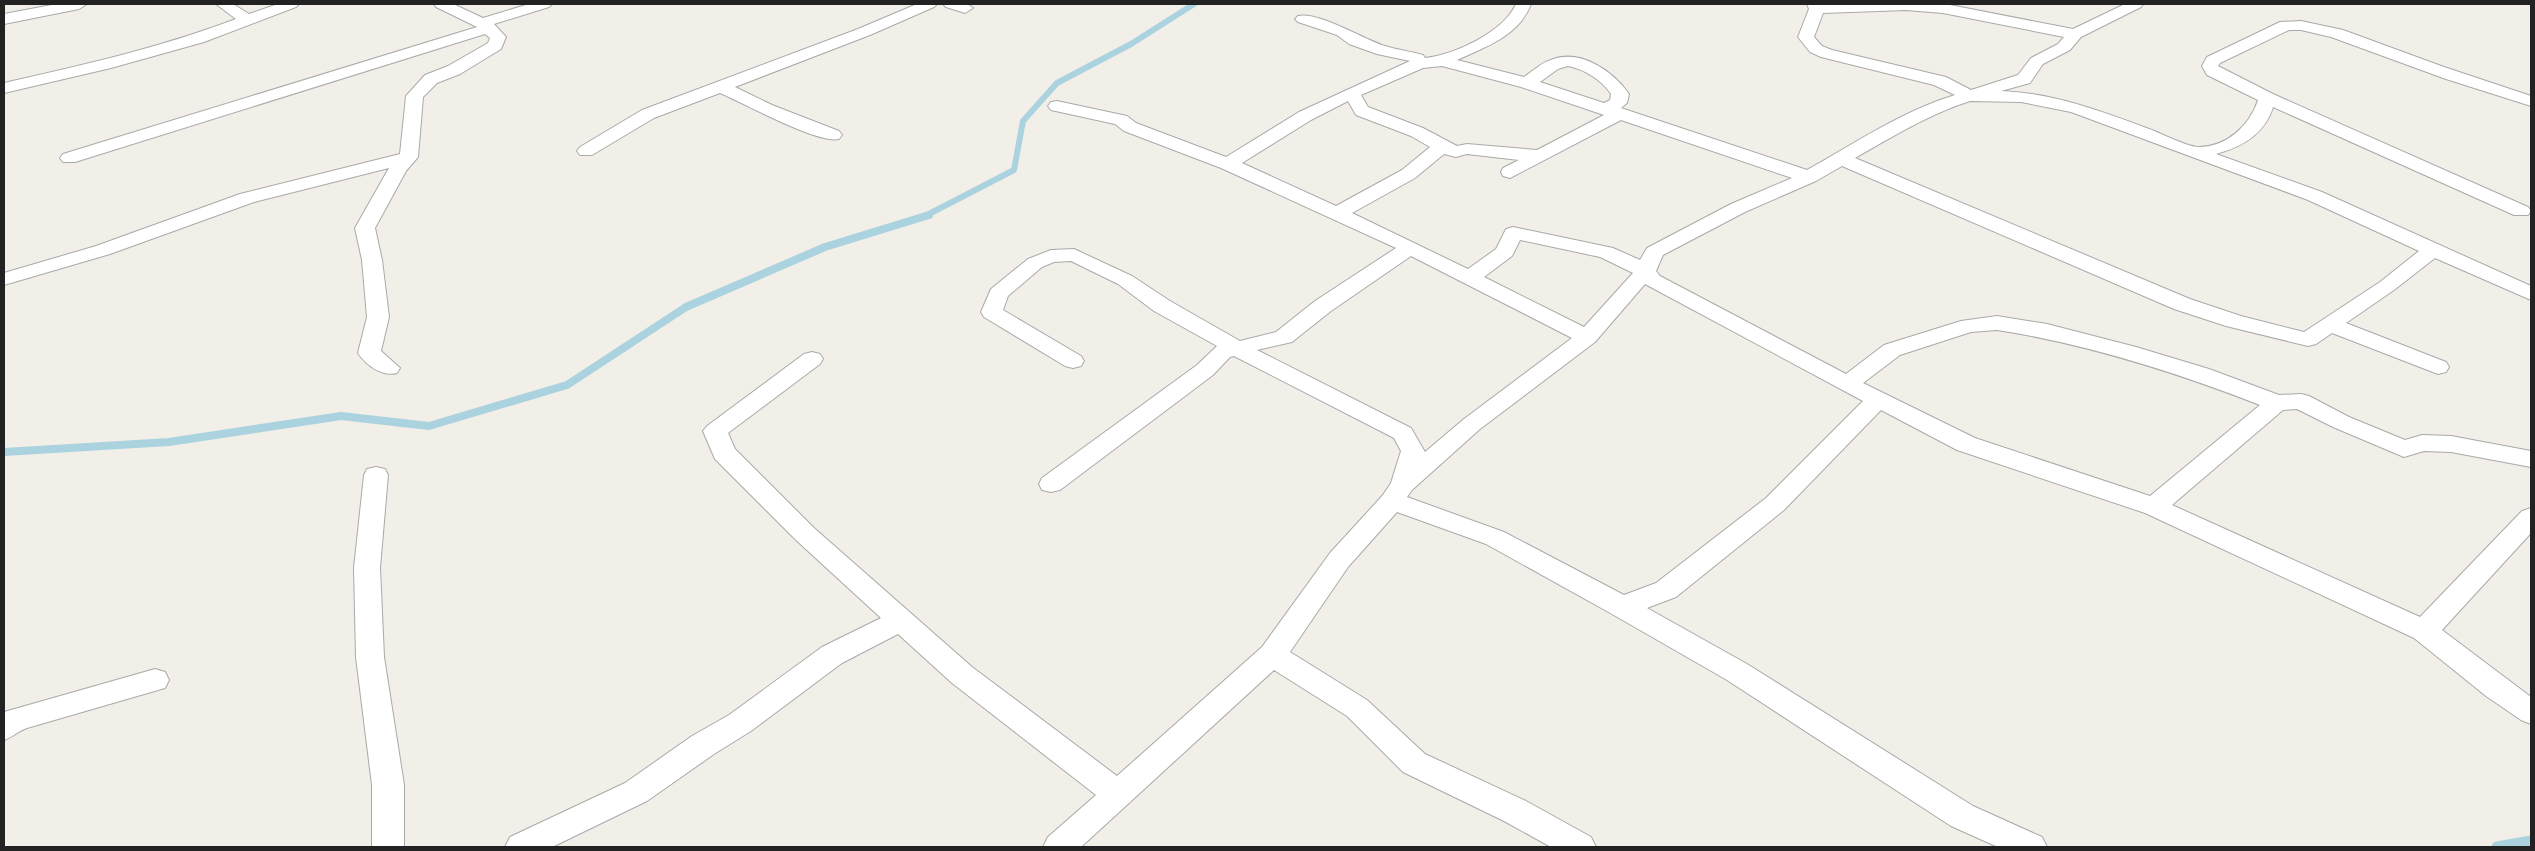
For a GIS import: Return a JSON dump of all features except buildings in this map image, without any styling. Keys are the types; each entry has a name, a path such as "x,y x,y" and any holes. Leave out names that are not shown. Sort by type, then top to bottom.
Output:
{"street":[{"path":"4,19 79,4"},
{"path":"223,4 247,20"},
{"path":"4,88 106,65 198,39 291,4"},
{"path":"389,368 369,353 378,317 372,260 365,228 398,168 409,157 415,96 431,79 454,70 495,46 498,37 485,25 441,4"},
{"path":"69,158 485,25 544,4"},
{"path":"586,151 648,114 864,32 929,4"},
{"path":"1228,164 1305,116 1351,93 1420,63 1442,60 1497,35 1510,26 1522,10 1523,4"},
{"path":"1068,845 1118,794 1272,655 1339,560 1397,493 1472,424 1588,337 1646,271 1654,252 1738,208 1808,177 1839,158 1946,103 2024,79 2037,61 2064,47 2075,34 2136,4"},
{"path":"2075,34 1943,8 1906,5 1815,7 1806,37 1816,49 1828,54 1940,81 1970,96 2021,97 2075,108 2315,196 2531,294"},
{"path":"1303,18 1343,32 1355,41 1383,51 1417,58 1420,63"},
{"path":"2522,211 2267,98 2213,71 2210,66 2213,60 2286,25 2299,24 2333,33 2434,70 2531,101"},
{"path":"1442,60 1527,83 1808,177"},
{"path":"1510,172 1610,112 1618,103 1620,94 1616,87 1602,74 1573,63 1560,62 1527,83"},
{"path":"718,86 750,99 766,109 833,135"},
{"path":"1351,93 1362,111 1417,132 1440,146 1456,152 1467,150 1538,156"},
{"path":"2195,152 2225,147 2249,134 2265,107 2267,98"},
{"path":"1057,106 1120,120 1130,127 1228,164 1410,247 1588,337"},
{"path":"1337,213 1436,155 1440,146"},
{"path":"4,279 103,250 248,198 409,157"},
{"path":"1839,158 2182,304 2234,321 2308,339 2387,286 2433,249"},
{"path":"1469,278 1505,252 1513,233 1606,252 1646,271 1654,280 1847,384 1966,444 2064,475 2154,507 2424,631 2496,688 2531,712"},
{"path":"1051,484 1205,370 1222,352 1284,337 1323,306 1410,247"},
{"path":"1074,361 992,312 998,294 1035,263 1051,256 1074,254 1125,280 1162,306 1236,348 1403,433 1413,451 1397,493"},
{"path":"1847,384 1892,350 1968,326 1997,323 2047,331 2137,355 2201,374 2277,403 2301,401 2341,422 2404,449 2422,443 2451,444 2531,459"},
{"path":"2328,324 2438,367"},
{"path":"812,359 715,431 724,453 805,534 962,675 1118,794"},
{"path":"1622,607 1666,590 1775,504 1878,400"},
{"path":"2154,507 2277,403"},
{"path":"376,474 367,568 370,657 388,785 388,847"},
{"path":"1397,493 1495,538 1622,607 1737,672 1962,816 2031,847"},
{"path":"2424,631 2531,517"},
{"path":"520,847 636,792 702,745 740,723 832,655 901,620"},
{"path":"1272,655 1357,708 1414,763 1515,811 1580,847"},
{"path":"4,728 10,722 22,718 155,680"}],"waterway":[{"path":"925,216 1014,170 1023,121 1057,83 1131,44 1194,4"},
{"path":"4,452 169,442 341,416 429,426 567,385 686,307 825,247 929,215"},
{"path":"2497,847 2531,841"}]}
